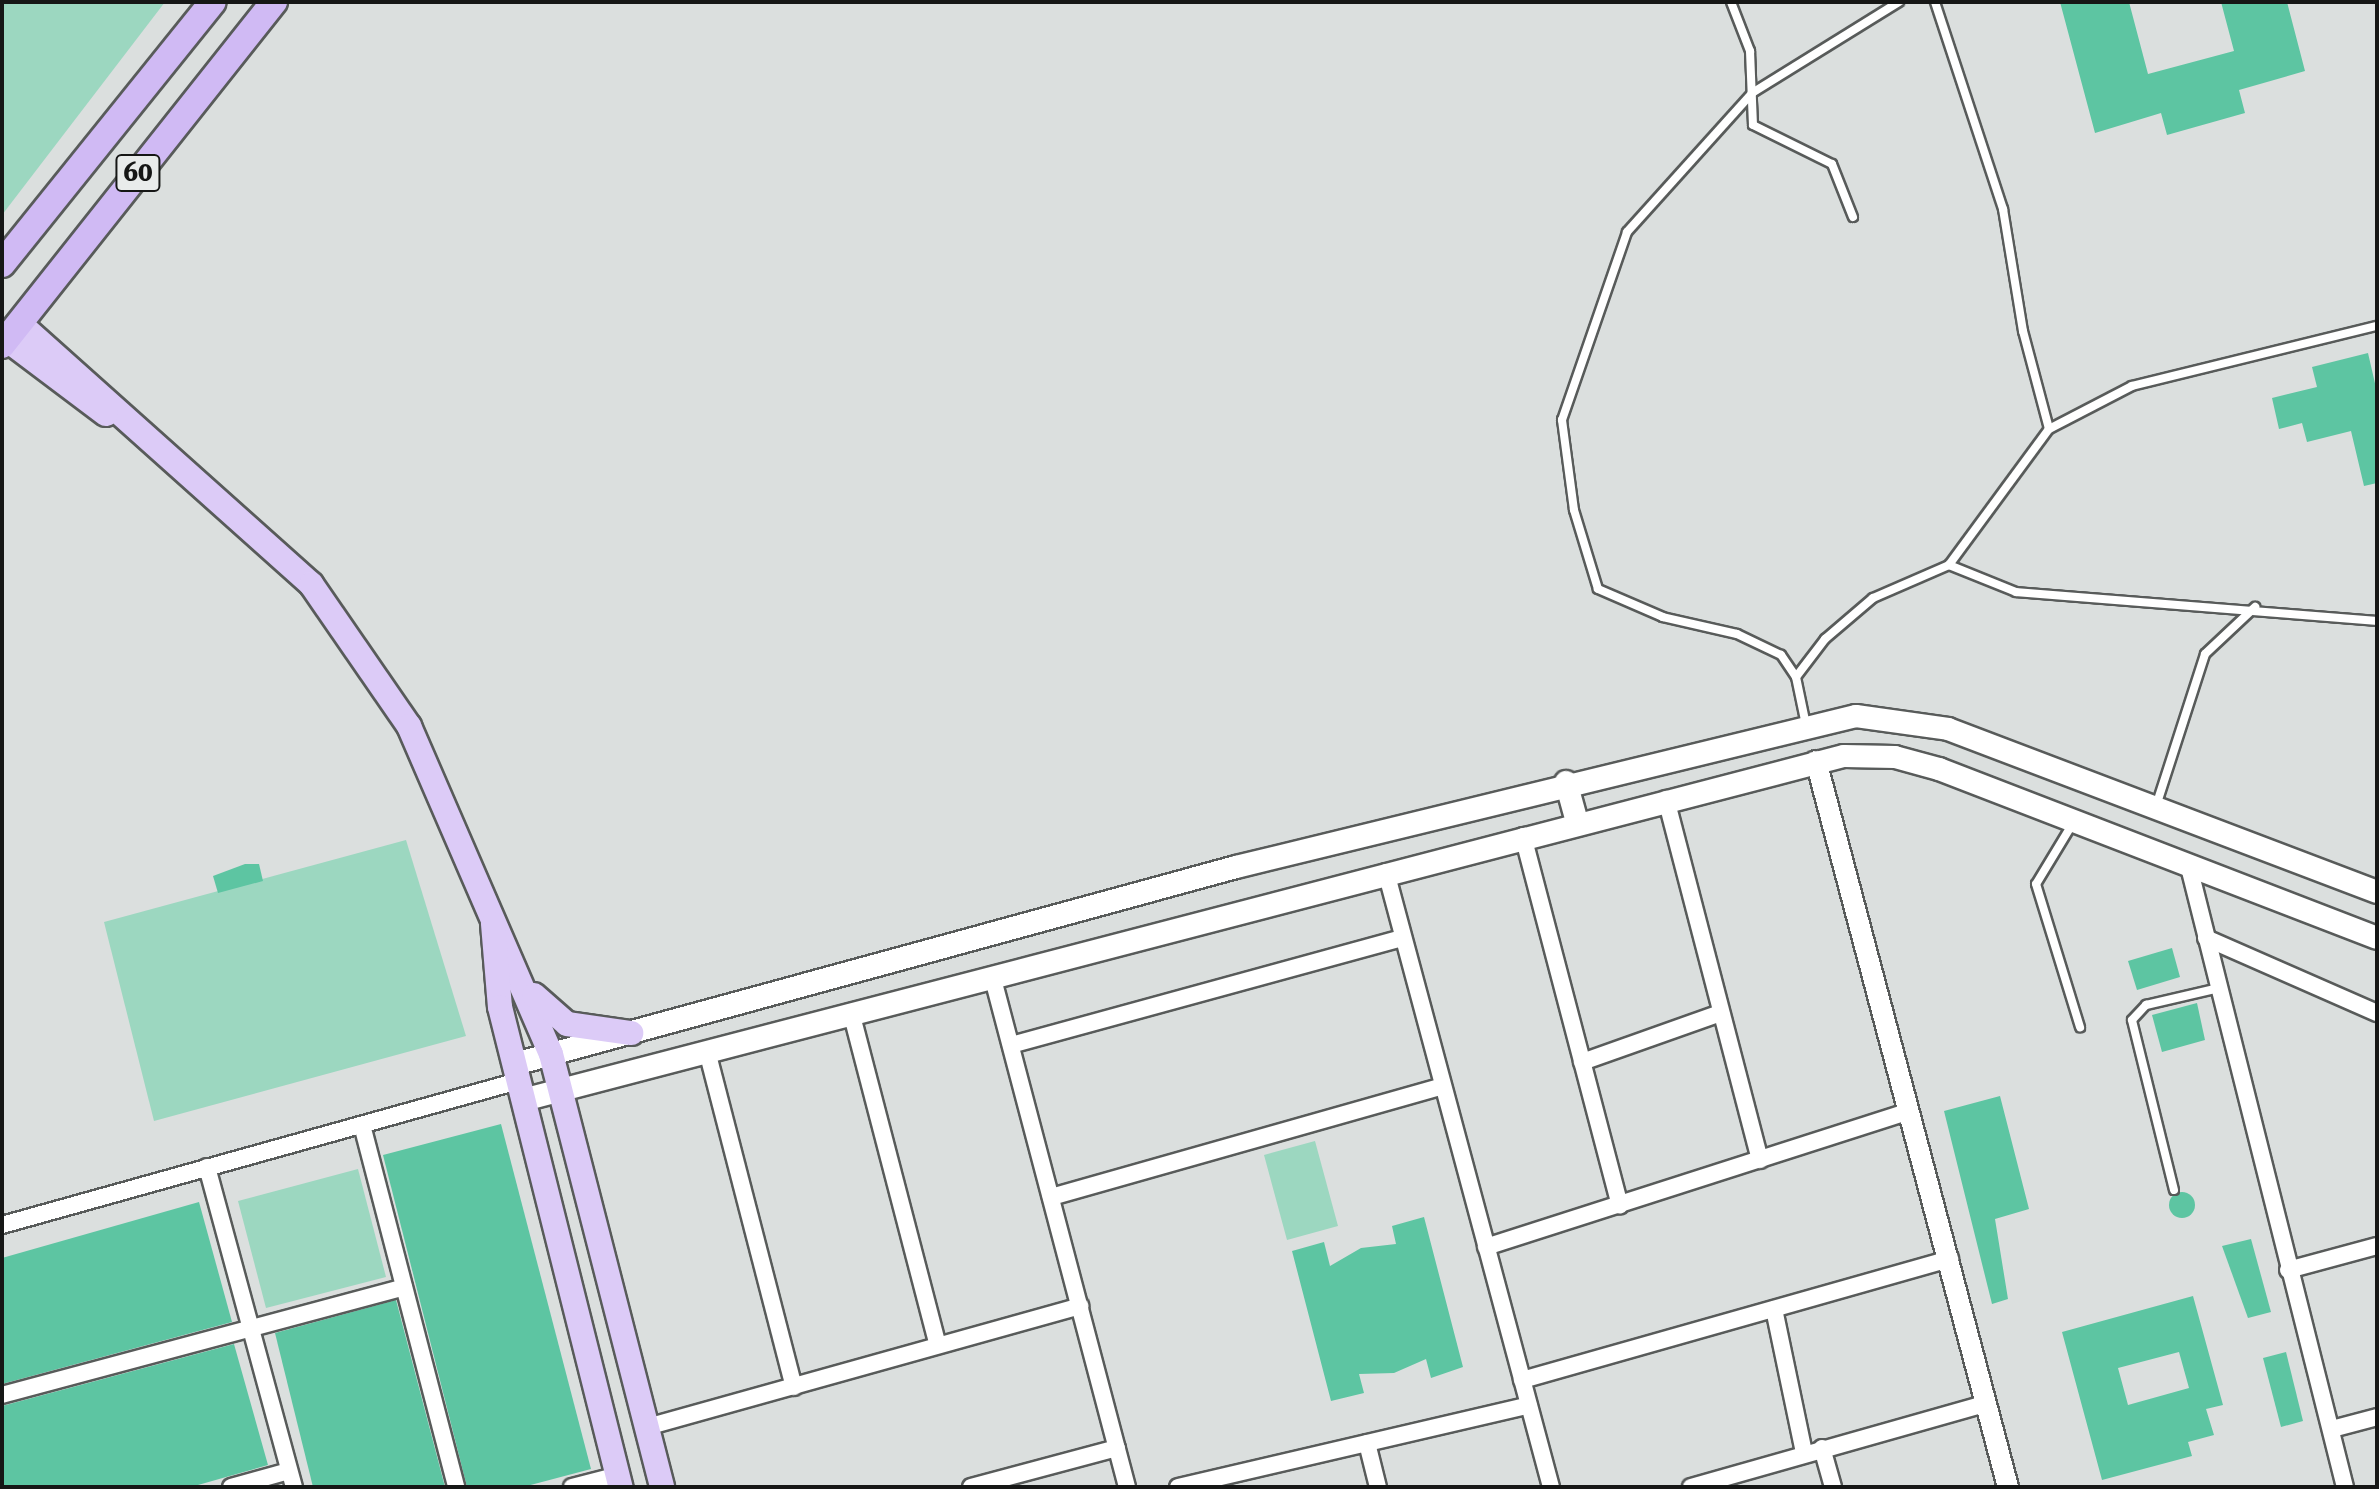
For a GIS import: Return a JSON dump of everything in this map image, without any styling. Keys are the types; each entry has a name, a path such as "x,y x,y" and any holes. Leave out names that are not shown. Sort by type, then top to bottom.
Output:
{"highway":[{"path":"2,264 213,2"},
{"name":"60","path":"9,336 274,2"}],"main road":[{"path":"9,336 139,433 266,538 339,617 427,759 493,922 524,983 563,1089 662,1487"},
{"path":"519,1082 551,1054 1566,782 1856,716 1919,720 2156,806 2377,892"},
{"path":"519,1082 563,1089 851,1012 993,979 1386,872 1816,761 1914,761 2190,871 2377,938"},
{"path":"1566,782 1577,822"},
{"path":"493,922 496,986 620,1481"},
{"path":"524,983 567,1024 631,1033"},
{"path":"607,1040 616,1073"}],"street":[{"path":"1816,761 2008,1487"},
{"path":"1666,799 1760,1160"},
{"path":"1523,836 1620,1205"},
{"path":"2190,871 2345,1487"},
{"path":"1386,872 1551,1487"},
{"path":"1011,1045 1403,938"},
{"path":"2206,938 2377,1013"},
{"path":"993,979 1127,1487"},
{"path":"851,1012 938,1345"},
{"path":"1582,1062 1720,1013"},
{"path":"707,1051 794,1387"},
{"path":"2,1225 519,1082"},
{"path":"1051,1197 1443,1086"},
{"path":"1486,1247 1910,1111"},
{"path":"362,1125 456,1487"},
{"path":"207,1167 291,1479 231,1487"},
{"path":"2288,1270 2377,1246"},
{"path":"1522,1380 1950,1259"},
{"path":"2,1395 251,1332 404,1287"},
{"path":"647,1427 1080,1306"},
{"path":"1774,1309 1804,1452"},
{"path":"1693,1487 1804,1452 1987,1403"},
{"path":"1178,1487 1529,1405"},
{"path":"2332,1429 2377,1417"},
{"path":"1367,1443 1378,1487"},
{"path":"971,1487 1117,1448"},
{"path":"1822,1448 1833,1487"},
{"path":"572,1487 620,1481"}],"lane":[{"path":"1731,2 1750,51 1753,125 1832,164 1853,217"},
{"path":"1806,726 1796,677 1781,655 1737,634 1663,617 1598,589 1574,510 1562,420 1627,232 1752,93 1899,2"},
{"path":"1935,2 2003,209 2023,331 2049,429"},
{"path":"1796,677 1825,639 1873,598 1949,565 2049,429 2132,386 2377,326"},
{"path":"1949,565 2016,592 2255,606 2377,621"},
{"path":"2156,806 2205,654 2255,606"},
{"path":"2073,822 2036,884 2080,1027"},
{"path":"2174,1190 2132,1020 2146,1005 2219,988"}],"green space":[{"path":"2,2 165,2 2,215"},
{"path":"406,840 466,1036 154,1121 104,922"},
{"path":"1315,1141 1338,1226 1287,1240 1264,1155"},
{"path":"358,1169 386,1277 266,1308 238,1201"}],"building":[{"path":"2060,2 2129,2 2148,74 2234,51 2221,2 2287,2 2305,71 2239,90 2245,113 2167,135 2161,113 2095,133"},
{"path":"2368,353 2377,392 2377,483 2364,486 2351,431 2307,442 2302,423 2279,429 2272,398 2317,387 2312,367"},
{"path":"245,864 259,864 263,881 218,893 213,876"},
{"path":"2172,948 2180,977 2137,990 2128,961"},
{"path":"2197,1003 2205,1040 2162,1052 2152,1015"},
{"path":"2000,1096 2029,1209 1995,1219 2008,1299 1992,1304 1944,1111"},
{"path":"501,1124 591,1469 523,1487 467,1487 383,1155"},
{"path":"2182,1192 2191,1196 2195,1205 2191,1214 2182,1218 2173,1214 2169,1205 2173,1196"},
{"path":"199,1202 232,1322 2,1384 2,1258"},
{"path":"1424,1217 1463,1367 1431,1378 1426,1359 1394,1373 1359,1374 1364,1393 1331,1401 1292,1251 1324,1242 1330,1266 1361,1248 1396,1244 1392,1226"},
{"path":"2251,1239 2271,1312 2248,1318 2222,1246"},
{"path":"2193,1296 2223,1405 2206,1409 2214,1435 2188,1442 2192,1456 2102,1480 2062,1332","holes":["2179,1352 2189,1388 2128,1405 2118,1368"]},
{"path":"396,1300 445,1487 313,1487 275,1333"},
{"path":"234,1344 268,1465 191,1487 2,1487 2,1406"},
{"path":"2286,1352 2303,1421 2281,1427 2263,1358"}]}
